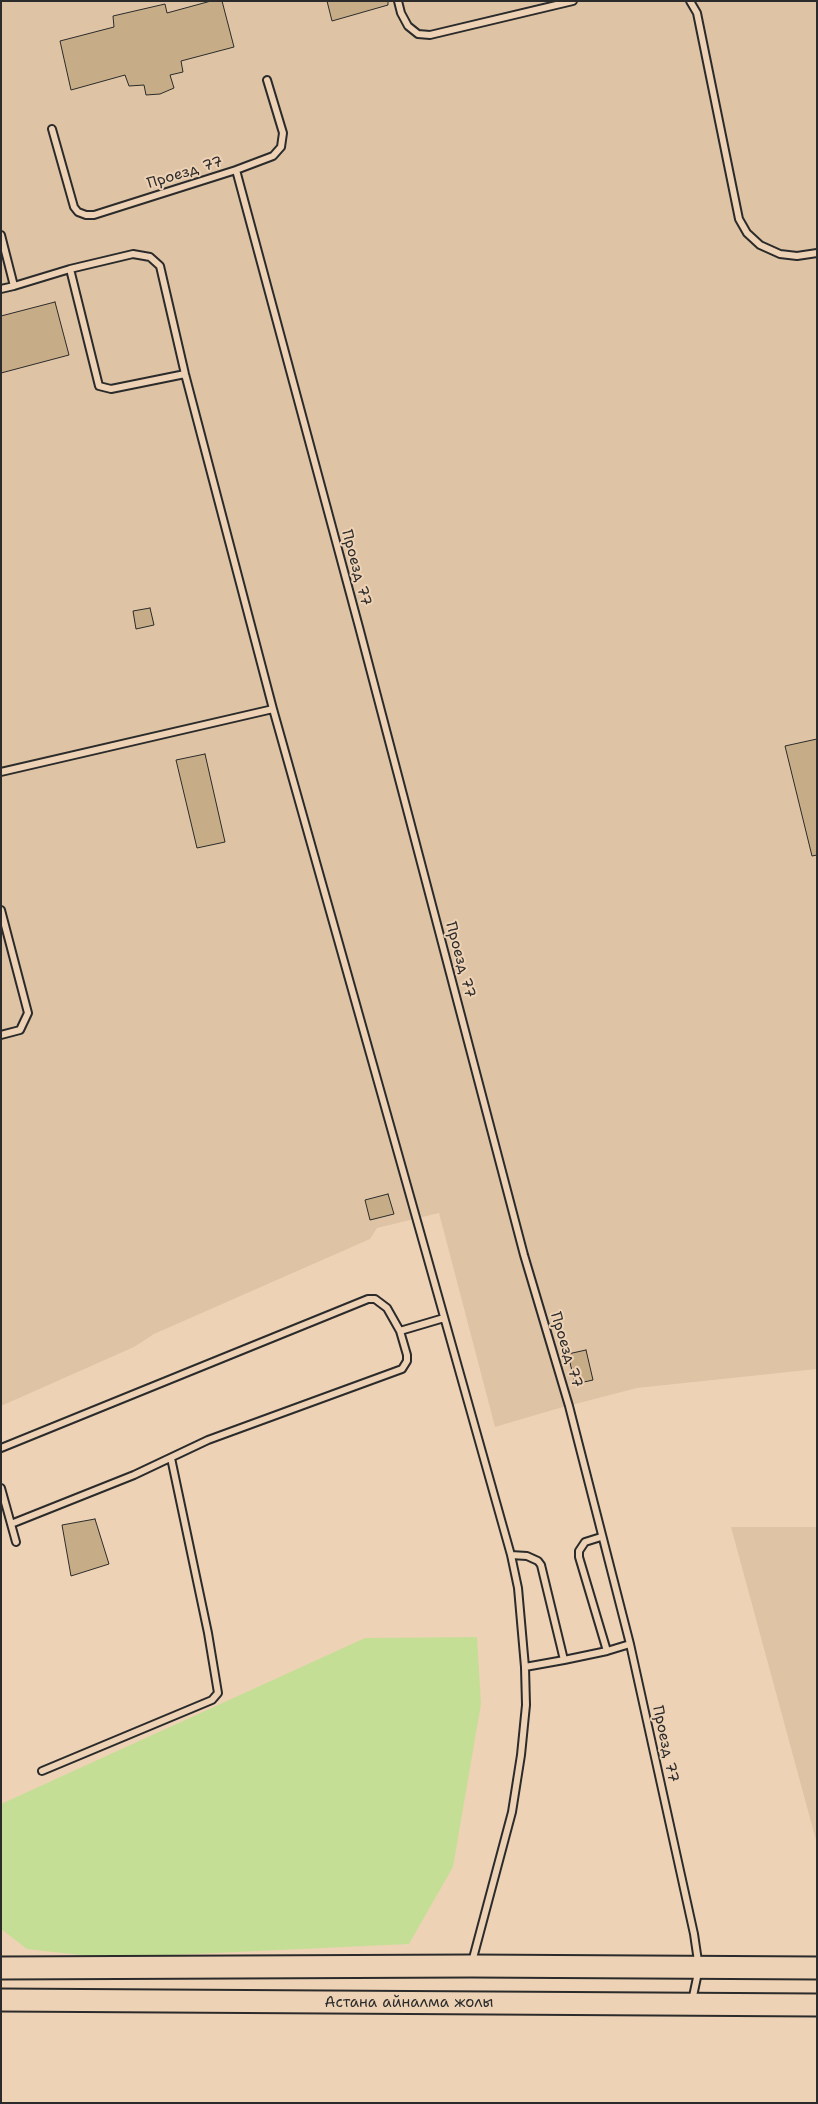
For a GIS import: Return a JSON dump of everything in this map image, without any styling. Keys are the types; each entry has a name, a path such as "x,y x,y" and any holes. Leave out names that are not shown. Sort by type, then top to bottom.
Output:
{"highway":[{"path":"1,1968 471,1966 817,1968"},
{"name":"Астана айналма жолы","path":"1,2000 817,2005"}],"lane":[{"path":"398,1 401,13 408,26 418,34 430,35 573,1"},
{"path":"690,1 697,13 740,219 747,233 760,245 780,254 797,256 817,253"},
{"path":"236,170 273,156 281,147 283,133 267,80"},
{"name":"Проезд 77","path":"52,129 74,207 78,212 86,215 94,215 236,170 359,627 524,1255 569,1406 601,1537 630,1644 694,1934 699,1968 691,2005"},
{"path":"1,235 14,286"},
{"path":"1,289 70,269 132,254 150,257 160,266 185,374 273,709 511,1554 518,1588 526,1667 526,1704 522,1755 512,1812 471,1966"},
{"path":"70,269 99,386 112,389 185,374"},
{"path":"1,772 273,709"},
{"path":"1,910 28,1014 20,1030 1,1035"},
{"path":"1,1448 368,1299 375,1299 387,1308 400,1331 407,1355 407,1361 402,1369 208,1440 97,1490 12,1524"},
{"path":"400,1331 444,1318"},
{"path":"42,1771 212,1700 218,1693 208,1633 171,1458"},
{"path":"1,1488 16,1542"},
{"path":"601,1537 585,1542 578,1551 607,1651"},
{"path":"511,1554 533,1559 541,1565 564,1660"},
{"path":"526,1667 607,1651 630,1644"}],"shaded area":[{"path":"1,1 817,1 817,1369 637,1388 495,1427 439,1213 377,1228 370,1239 154,1334 134,1347 1,1406"},
{"path":"731,1527 817,1527 817,1844"}],"green space":[{"path":"477,1637 481,1704 453,1867 409,1944 107,1958 27,1949 1,1929 1,1804 365,1638"}],"building":[{"path":"211,1 222,1 234,47 181,61 183,72 170,75 174,88 160,94 146,95 144,85 129,86 125,75 71,90 60,41 114,27 113,16 165,4 167,13"},
{"path":"327,1 388,1 388,5 332,21"},
{"path":"55,302 69,355 1,373 1,316"},
{"path":"150,608 154,625 136,629 133,611"},
{"path":"817,739 817,855 812,856 785,746"},
{"path":"205,754 225,842 197,848 176,760"},
{"path":"388,1194 394,1214 370,1220 365,1200"},
{"path":"586,1350 593,1380 575,1384 568,1354"},
{"path":"95,1519 109,1564 71,1576 62,1525"}]}
